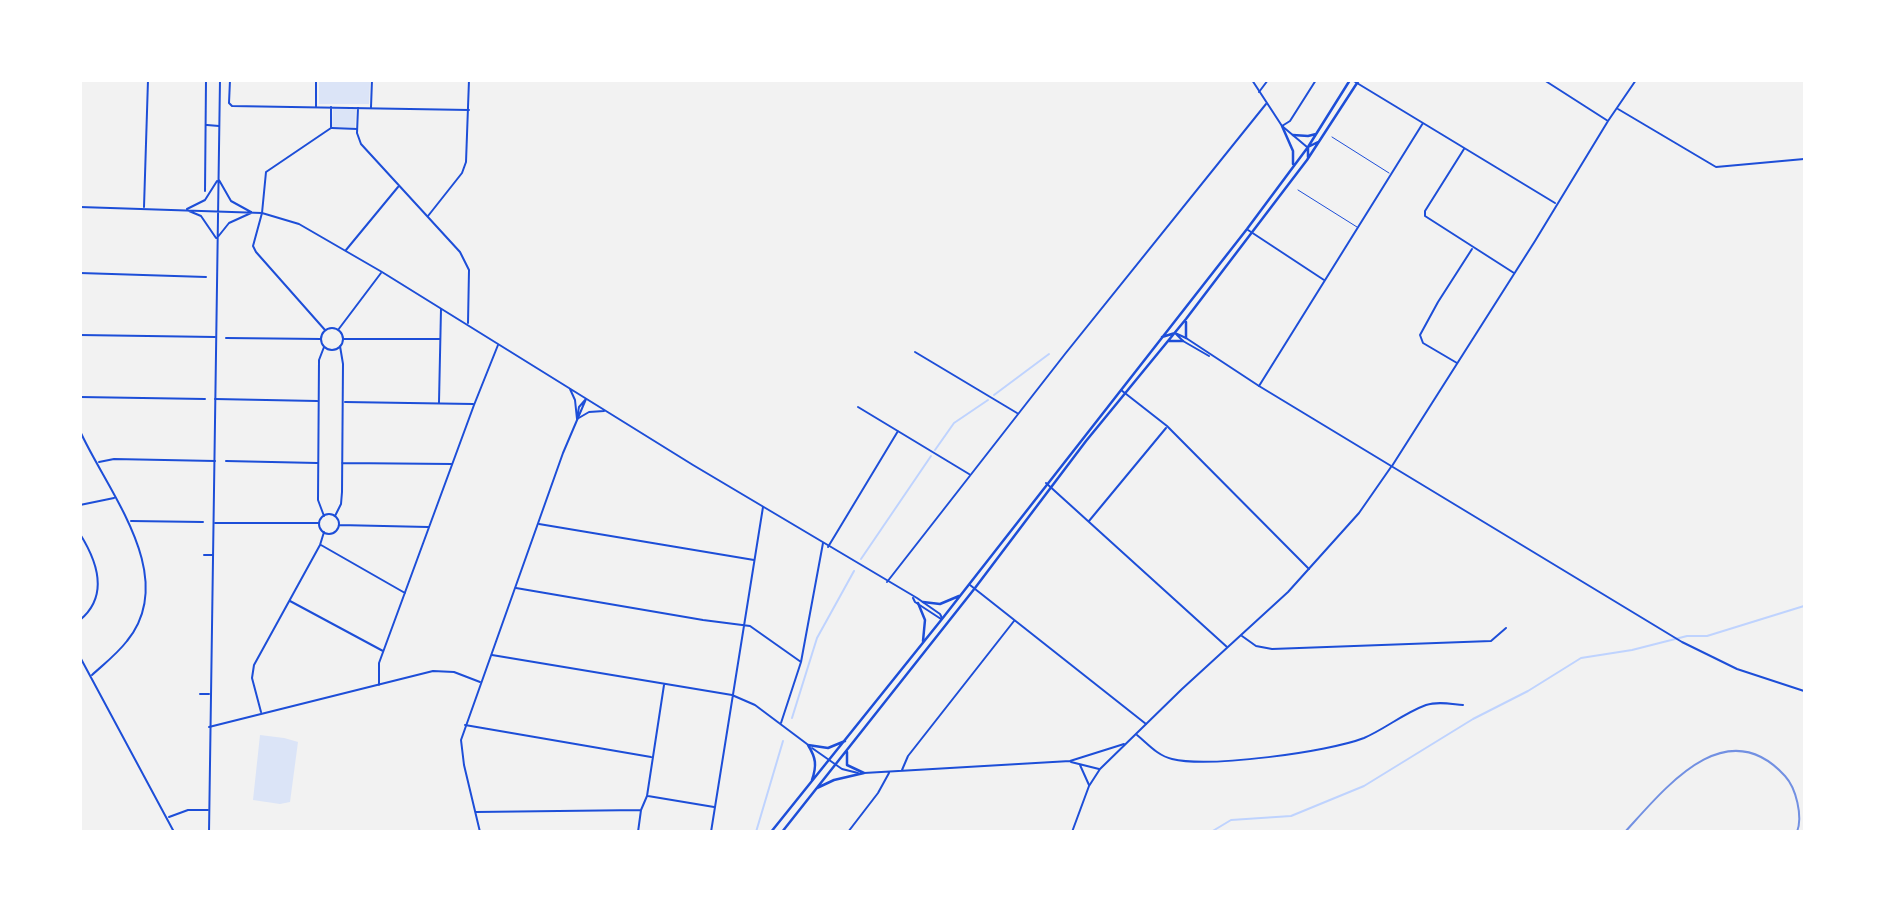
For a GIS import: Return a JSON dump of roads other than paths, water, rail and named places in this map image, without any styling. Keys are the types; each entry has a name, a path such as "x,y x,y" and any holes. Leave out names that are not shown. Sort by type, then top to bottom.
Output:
{"highway":[{"path":"773,831 1247,229 1308,148 1351,80"},
{"path":"782,831 975,588 1050,487 1186,319 1307,160 1358,82"},
{"path":"1282,126 1293,151 1293,167"},
{"path":"1293,135 1316,134"},
{"path":"1308,148 1321,140"},
{"path":"1307,160 1308,148"},
{"path":"1168,341 1184,340 1186,319"},
{"path":"1175,320 1175,333"},
{"path":"1160,338 1175,333"},
{"path":"923,602 940,604 961,595"},
{"path":"918,603 926,625 922,644"},
{"path":"942,619 954,614"},
{"path":"941,631 942,619"},
{"path":"808,745 828,748 846,740"},
{"path":"808,745 815,756 816,764 811,783"},
{"path":"847,750 847,765 864,773"},
{"path":"814,790 834,780 864,773"}],"street":[{"path":"144,208 148,80"},
{"path":"205,191 206,80"},
{"path":"209,831 220,80"},
{"path":"230,80 230,105 468,110"},
{"path":"316,80 316,106"},
{"path":"371,108 372,80"},
{"path":"428,216 464,167 467,156 469,80"},
{"path":"1252,80 1282,126 1308,148"},
{"path":"1259,92 1268,80"},
{"path":"1282,126 1290,121 1316,80"},
{"path":"1351,80 1557,205"},
{"path":"1544,80 1608,121"},
{"path":"1072,831 1089,786 1100,769 1309,569 1359,513 1458,364 1636,80"},
{"path":"887,582 1266,104"},
{"path":"331,107 331,128"},
{"path":"358,107 357,129 361,144 468,264 468,326"},
{"path":"1617,109 1716,167 1804,159"},
{"path":"1259,386 1423,123"},
{"path":"206,125 220,126"},
{"path":"325,331 254,249 262,213 265,172 331,128 357,129"},
{"path":"1464,149 1425,215 1514,274"},
{"path":"186,209 205,200 218,179"},
{"path":"218,179 231,201 252,213"},
{"path":"345,251 399,186"},
{"path":"80,206 262,213 299,224 382,272 828,547 923,602 940,614 942,619"},
{"path":"186,209 201,216 216,239"},
{"path":"216,239 229,223 252,213"},
{"path":"1247,229 1324,280"},
{"path":"1458,364 1423,343 1420,335 1473,248"},
{"path":"338,330 382,272"},
{"path":"80,274 206,277"},
{"path":"439,403 441,309"},
{"path":"335,516 341,504 343,355 340,346 342,338 338,330 331,328 325,331 321,339 324,347 332,350 340,346"},
{"path":"1175,333 1673,637 1737,669 1804,691"},
{"path":"80,335 215,337"},
{"path":"226,338 321,339"},
{"path":"342,338 440,339"},
{"path":"379,685 377,670 383,651 498,344"},
{"path":"324,347 319,356 318,401 318,500 324,516"},
{"path":"915,352 1018,414"},
{"path":"569,388 575,400 577,419"},
{"path":"1121,390 1167,426 1309,569"},
{"path":"80,397 205,400"},
{"path":"480,831 461,747 465,725 586,398"},
{"path":"215,399 318,401"},
{"path":"343,402 474,405"},
{"path":"858,407 970,474"},
{"path":"577,419 589,412 608,411"},
{"path":"1089,522 1167,426"},
{"path":"80,431 129,520 143,570 145,601 136,628 128,640 92,675"},
{"path":"828,547 898,431"},
{"path":"98,462 114,459 215,461"},
{"path":"226,461 318,463"},
{"path":"342,463 453,464"},
{"path":"1046,483 1228,648"},
{"path":"80,505 115,498"},
{"path":"711,831 763,506"},
{"path":"324,516 335,516"},
{"path":"319,523 324,516"},
{"path":"335,516 339,525"},
{"path":"129,520 203,522"},
{"path":"213,523 319,523"},
{"path":"261,713 252,678 254,665 320,545 324,533 319,523"},
{"path":"538,524 756,560"},
{"path":"339,525 429,527"},
{"path":"324,533 332,534 339,525"},
{"path":"80,534 95,561 99,588 94,603 80,620"},
{"path":"781,724 801,662 822,543"},
{"path":"320,545 405,593"},
{"path":"204,555 213,555"},
{"path":"969,584 1146,724"},
{"path":"515,588 744,625 755,629 801,662"},
{"path":"913,597 942,619"},
{"path":"290,601 383,651"},
{"path":"901,771 908,756 1015,621"},
{"path":"1241,636 1256,646 1272,649 1491,641 1506,628"},
{"path":"491,654 732,695 755,705 835,765 848,771 890,772 1070,761 1125,744"},
{"path":"80,657 174,831"},
{"path":"209,727 446,670 480,682"},
{"path":"638,831 641,810 647,796 664,684"},
{"path":"200,694 211,694"},
{"path":"1136,734 1171,759 1250,759 1359,740 1425,705 1463,705"},
{"path":"465,725 652,757"},
{"path":"1070,761 1100,769"},
{"path":"1079,763 1089,786"},
{"path":"848,831 878,793 890,772"},
{"path":"647,796 714,807"},
{"path":"168,818 188,810 208,810"},
{"path":"475,812 641,810"}],"lane":[{"path":"1332,137 1391,174"},
{"path":"1298,190 1357,227"}],"waterway":[{"path":"994,395 1049,354"},
{"path":"935,450 954,423 988,400"},
{"path":"861,559 931,456"},
{"path":"792,718 817,638 854,571"},
{"path":"1211,832 1231,820 1291,816 1364,786 1473,719 1528,691 1581,658 1632,650 1687,636 1707,636 1804,606"},
{"path":"756,832 783,741"}],"railway":[{"path":"1625,832 1678,777 1698,763 1719,753 1741,751 1763,758 1789,781 1799,810 1797,832"}]}
